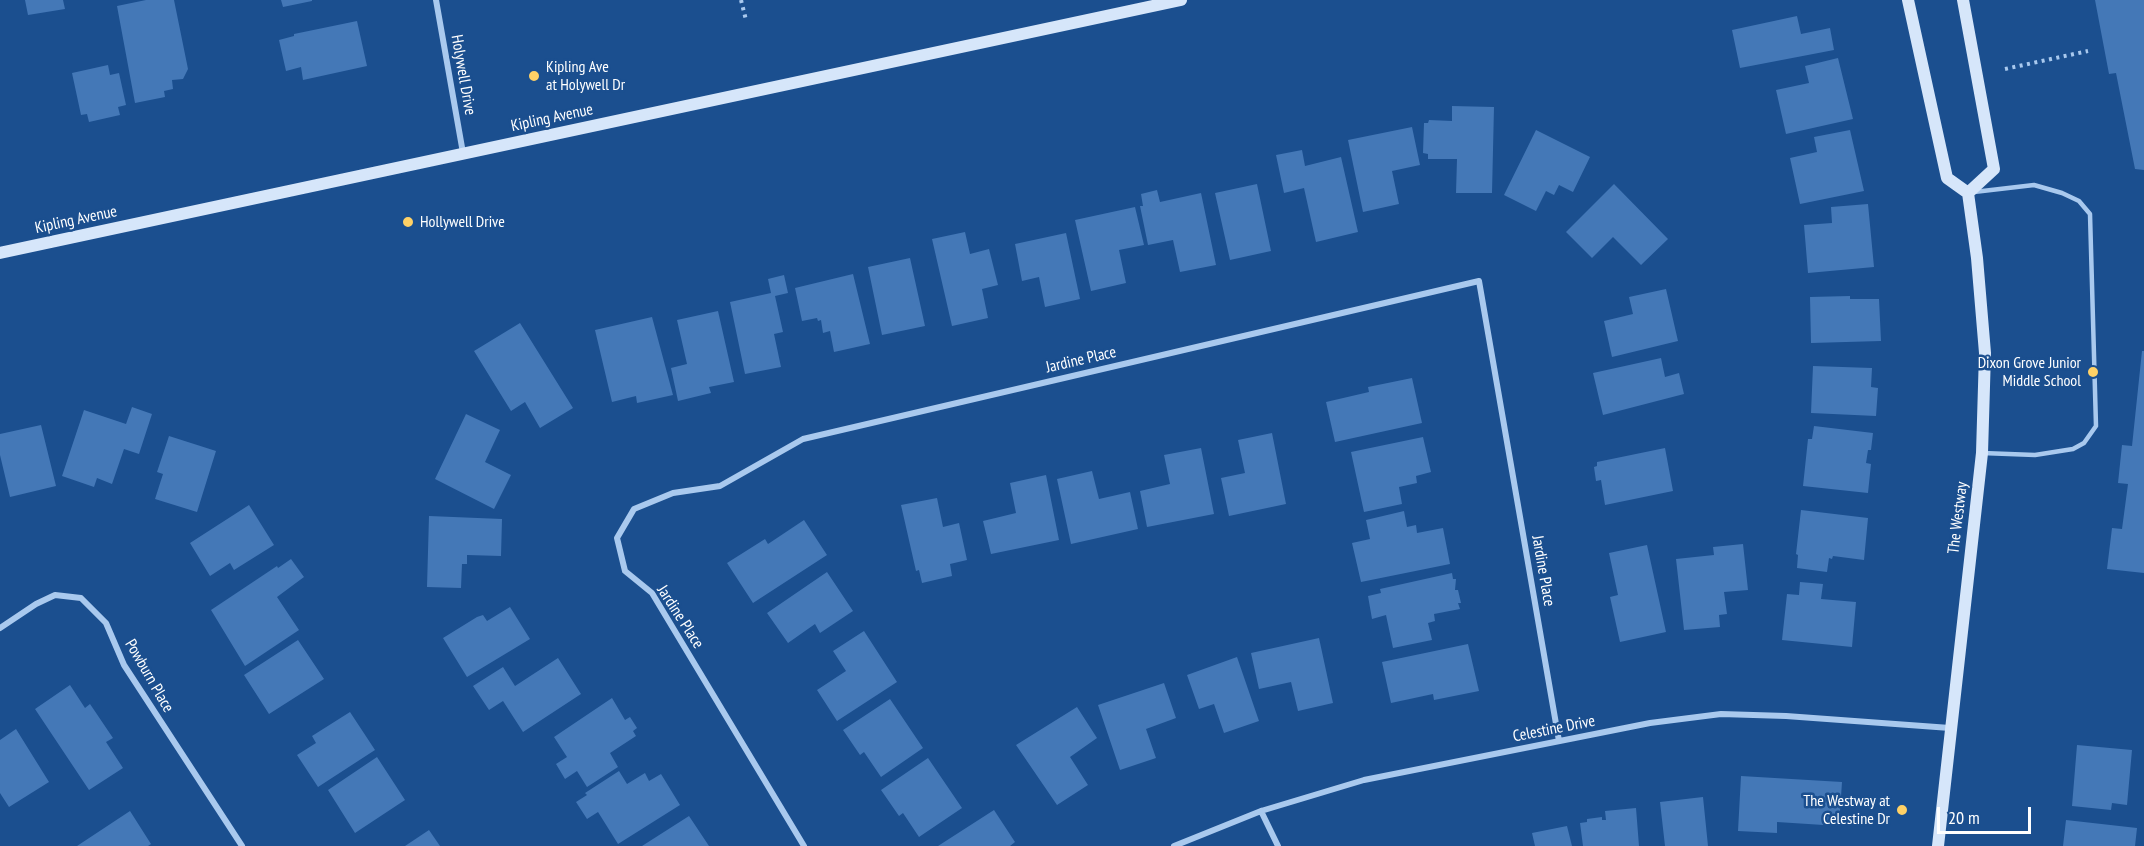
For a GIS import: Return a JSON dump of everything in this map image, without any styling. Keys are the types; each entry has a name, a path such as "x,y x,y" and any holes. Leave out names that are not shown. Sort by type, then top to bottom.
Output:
{"main road":[{"name":"Kipling Avenue","path":"0,253 1180,0"},
{"path":"1908,0 1947,178 1968,193 1994,169 1963,0"},
{"name":"The Westway","path":"1938,846 1982,453 1985,353 1977,258 1968,193"}],"street":[{"name":"Holywell Drive","path":"436,0 464,154"},
{"name":"Jardine Place","path":"804,846 652,593 625,571 616,538 634,509 673,493 720,486 803,439 1479,281 1559,741"},
{"name":"Powburn Place","path":"0,628 36,604 55,595 81,598 106,623 124,666 242,846"},
{"name":"Celestine Drive","path":"1174,846 1262,811 1364,780 1650,723 1721,714 1786,716 1950,728"},
{"path":"1262,811 1278,846"}],"lane":[{"path":"1968,193 2034,185 2062,193 2079,201 2090,214 2096,426 2084,443 2073,449 2035,454 1982,453"}],"path":[{"path":"741,0 746,20"},
{"path":"2005,69 2088,51"}],"building":[{"path":"25,0 63,0 65,9 28,15"},
{"path":"146,0 174,0 188,69 183,79 172,80 173,89 164,91 165,97 135,103 117,6"},
{"path":"281,0 312,0 312,1 283,7"},
{"path":"2095,0 2144,0 2144,170 2135,169 2116,73 2109,74"},
{"path":"1797,16 1801,34 1830,28 1834,50 1740,68 1732,30"},
{"path":"357,21 367,66 303,80 301,67 286,71 279,40 294,36 294,34"},
{"path":"1838,58 1853,119 1786,134 1776,90 1809,83 1805,66"},
{"path":"108,65 110,75 119,73 126,105 118,107 120,115 89,122 87,114 81,115 72,73"},
{"path":"1452,106 1494,107 1492,193 1456,193 1457,159 1428,159 1428,154 1423,153 1424,123 1428,123 1429,120 1452,121"},
{"path":"1412,127 1420,165 1392,171 1399,204 1363,212 1348,140"},
{"path":"1536,130 1590,157 1573,192 1559,185 1554,195 1546,191 1536,211 1504,195"},
{"path":"1850,130 1864,191 1800,204 1790,158 1817,152 1814,137"},
{"path":"1302,150 1305,166 1341,157 1358,232 1316,242 1304,188 1284,193 1276,155"},
{"path":"1257,184 1271,251 1230,260 1215,193"},
{"path":"1614,184 1668,239 1641,265 1613,237 1592,258 1566,232"},
{"path":"1157,190 1160,202 1201,193 1216,265 1180,272 1173,240 1148,245 1140,206 1143,206 1141,194"},
{"path":"1868,204 1874,267 1808,273 1804,225 1832,223 1831,207"},
{"path":"1135,207 1144,245 1119,250 1126,283 1091,291 1075,220"},
{"path":"965,232 970,254 989,249 998,285 982,289 988,318 952,326 932,239"},
{"path":"1066,233 1080,299 1045,307 1039,277 1022,281 1015,244"},
{"path":"910,258 925,326 882,335 868,267"},
{"path":"853,274 870,344 834,352 830,331 823,333 821,320 818,321 817,318 802,321 795,288"},
{"path":"784,275 788,293 775,296 783,332 774,334 781,367 745,374 730,302 771,293 768,279"},
{"path":"1666,289 1678,341 1612,357 1604,321 1633,314 1629,297"},
{"path":"1850,296 1850,299 1879,299 1881,341 1811,343 1810,297"},
{"path":"718,311 734,382 709,387 711,393 678,401 671,368 687,364 677,320"},
{"path":"652,317 673,395 637,403 636,396 612,402 595,330"},
{"path":"520,323 573,408 540,428 525,402 511,411 474,351"},
{"path":"2142,351 2144,351 2144,573 2107,569 2112,528 2122,529 2128,484 2118,483 2122,445 2132,446"},
{"path":"1661,358 1665,377 1679,373 1684,394 1603,415 1593,373"},
{"path":"1813,366 1872,368 1871,387 1878,388 1876,416 1811,413"},
{"path":"1412,378 1422,423 1335,442 1326,402 1369,392 1368,387"},
{"path":"132,407 152,414 139,454 124,449 112,484 97,478 94,487 62,476 84,410 126,424"},
{"path":"466,414 500,430 485,462 511,475 494,509 435,479"},
{"path":"41,425 56,486 10,497 0,455 0,434"},
{"path":"1814,426 1873,433 1871,450 1868,450 1866,463 1871,464 1868,493 1803,486 1808,439 1812,439"},
{"path":"1272,433 1286,504 1229,516 1221,478 1245,473 1238,440"},
{"path":"169,436 216,451 197,512 155,499 163,474 157,472"},
{"path":"1423,437 1431,472 1416,476 1417,483 1399,487 1402,504 1364,512 1351,452"},
{"path":"1201,448 1214,514 1147,527 1140,491 1170,484 1164,455"},
{"path":"1665,448 1673,491 1605,505 1601,480 1596,481 1594,467 1597,466 1597,462"},
{"path":"1092,471 1099,499 1130,492 1138,529 1071,544 1057,479"},
{"path":"1046,475 1059,540 991,554 983,521 1016,513 1010,483"},
{"path":"937,498 943,527 959,523 967,560 950,564 952,576 922,583 919,570 916,571 901,505"},
{"path":"249,505 274,545 234,570 230,563 210,576 190,543"},
{"path":"1801,510 1868,518 1864,560 1833,556 1832,559 1829,558 1827,572 1797,568 1798,555 1796,554"},
{"path":"1404,511 1407,527 1416,525 1417,533 1443,528 1450,564 1361,582 1352,543 1370,539 1366,520"},
{"path":"429,516 502,519 501,556 467,555 467,564 462,564 461,588 427,587"},
{"path":"804,520 827,555 753,603 727,563 765,539 768,544"},
{"path":"1743,544 1748,590 1724,592 1727,614 1719,615 1720,627 1684,630 1676,559 1714,555 1713,547"},
{"path":"1647,545 1666,632 1620,642 1610,597 1618,595 1609,553"},
{"path":"291,559 304,577 277,597 299,630 245,666 211,610"},
{"path":"827,572 853,611 820,633 815,624 788,643 767,613"},
{"path":"1452,573 1453,579 1456,579 1455,590 1458,590 1460,609 1434,614 1435,621 1428,623 1432,640 1393,648 1386,615 1372,619 1368,596 1381,593 1380,589"},
{"path":"1800,582 1823,584 1821,599 1856,602 1852,647 1782,640 1787,594 1799,595"},
{"path":"510,607 530,639 467,677 443,638 477,617 483,615 487,621"},
{"path":"864,631 897,682 837,721 817,690 846,671 833,651"},
{"path":"1319,638 1333,703 1298,711 1291,682 1259,689 1251,653"},
{"path":"298,640 324,679 269,714 244,675"},
{"path":"1468,644 1479,691 1434,700 1433,694 1391,703 1382,662"},
{"path":"1237,657 1259,721 1224,733 1214,704 1199,709 1187,675"},
{"path":"558,658 581,694 523,732 503,701 489,710 473,686 503,667 515,686"},
{"path":"1164,683 1176,718 1146,729 1156,758 1120,770 1098,705"},
{"path":"70,685 85,708 90,704 113,738 106,742 123,768 89,790 35,709"},
{"path":"612,698 625,720 630,717 637,728 633,731 636,736 610,753 618,767 587,787 577,771 565,779 556,764 567,757 554,737"},
{"path":"890,699 923,748 881,777 864,752 860,755 843,730"},
{"path":"1077,707 1097,738 1070,757 1088,785 1057,805 1016,745"},
{"path":"350,712 375,750 318,787 297,755 316,743 312,736"},
{"path":"16,729 49,782 9,807 0,793 0,740"},
{"path":"2077,745 2132,750 2127,805 2112,803 2111,810 2072,806"},
{"path":"377,757 405,800 355,833 328,790"},
{"path":"928,758 962,808 919,837 903,813 899,816 881,790"},
{"path":"619,771 627,784 645,773 649,781 661,774 680,805 618,844 598,812 587,819 576,802 587,795 585,793"},
{"path":"1741,776 1842,782 1839,826 1777,822 1777,833 1738,831"},
{"path":"1703,797 1708,846 1665,846 1660,802"},
{"path":"1636,808 1639,846 1583,846 1580,823 1587,822 1587,819 1602,817 1602,820 1606,820 1605,811"},
{"path":"994,810 1015,842 1010,846 938,846"},
{"path":"130,811 151,844 148,846 77,846"},
{"path":"689,816 709,846 642,846"},
{"path":"2066,820 2137,828 2135,846 2063,846"},
{"path":"1567,826 1572,846 1535,846 1532,833"},
{"path":"429,830 440,846 405,846"}],"place":[{"name":"Kipling Ave at Holywell Dr","path":"534,76"},
{"name":"Hollywell Drive","path":"408,222"},
{"name":"Dixon Grove Junior Middle School","path":"2093,372"},
{"name":"The Westway at Celestine Dr","path":"1902,810"}]}
